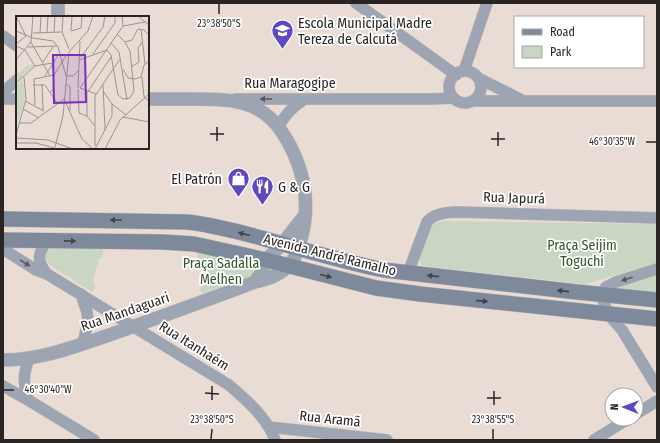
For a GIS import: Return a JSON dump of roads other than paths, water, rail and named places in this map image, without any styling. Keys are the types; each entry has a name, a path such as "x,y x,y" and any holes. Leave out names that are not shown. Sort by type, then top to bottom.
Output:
{"main road":[{"name":"Avenida André Ramalho","path":"3,219 188,222 211,225 360,265 384,270 657,300"},
{"path":"205,246 211,225"},
{"name":"Avenida André Ramalho","path":"3,240 187,243 391,290 657,319"}],"street":[{"path":"58,3 58,16"},
{"path":"356,3 460,73 469,72 474,74 478,78 522,101"},
{"path":"478,78 481,88 480,93 477,98 472,101 467,103 462,102 454,98 450,92 451,81 460,73 487,3"},
{"path":"3,36 16,45"},
{"path":"3,92 16,81"},
{"path":"431,99 450,86"},
{"name":"Rua Maragogipe","path":"149,99 454,98"},
{"path":"3,99 16,99"},
{"path":"220,99 244,104 264,113 279,126 299,166 304,183 306,200 305,216 303,234 296,257 289,266"},
{"path":"279,126 290,110 296,104 305,99"},
{"path":"472,101 657,101"},
{"name":"Rua Japurá","path":"408,273 427,222 430,218 449,212 657,218"},
{"path":"255,282 261,273 266,260 282,244 305,216"},
{"path":"47,240 40,251 39,260 48,274"},
{"name":"Rua Itanhaém","path":"3,249 36,270 48,274 230,385 270,427 275,440"},
{"name":"Rua Mandaguari","path":"3,360 28,359 83,344 255,282 272,278 289,266"},
{"path":"657,269 616,282 606,287 601,294 608,314 622,330 657,387"},
{"path":"81,294 88,320 83,344"},
{"path":"28,359 24,379 28,400"},
{"path":"3,386 94,440"},
{"path":"644,409 657,401"},
{"name":"Rua Aramã","path":"270,427 386,440"},
{"path":"594,440 615,427"}],"place":[{"name":"Escola Municipal Madre Tereza de Calcutá","path":"282,50"},
{"name":"El Patrón","path":"238,198"},
{"name":"G & G","path":"262,206"}],"park label":[{"name":"Praça Seijim Toguchi","path":"582,254"},
{"name":"Praça Sadalla Melhen","path":"221,272"}]}
